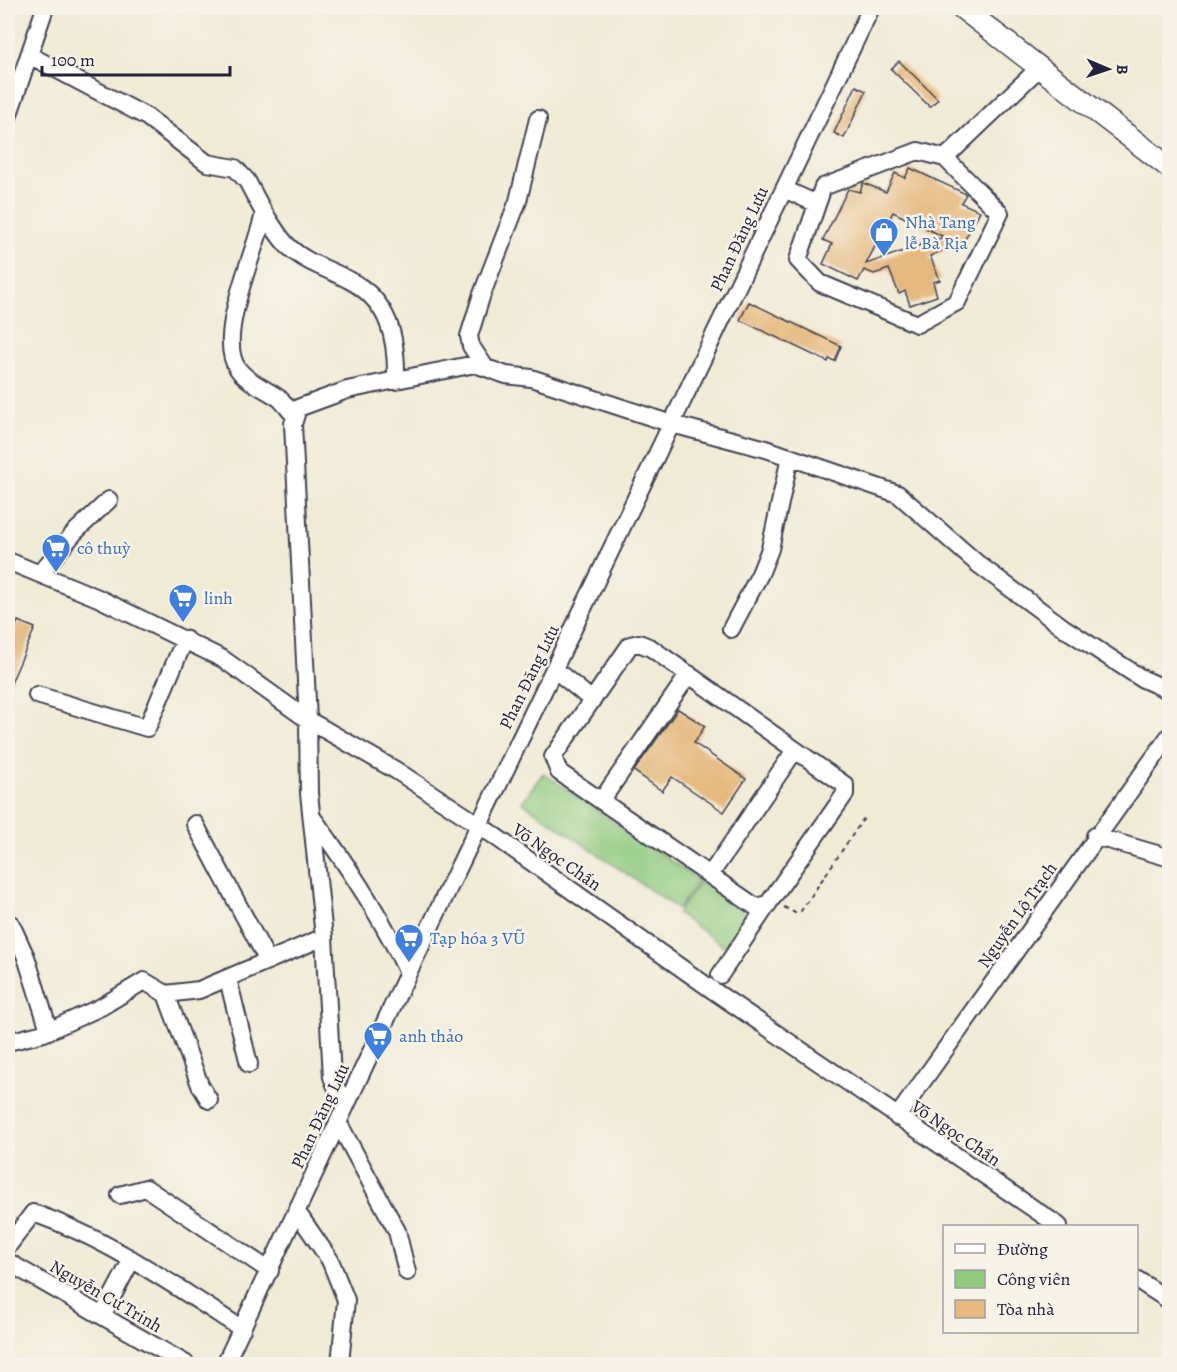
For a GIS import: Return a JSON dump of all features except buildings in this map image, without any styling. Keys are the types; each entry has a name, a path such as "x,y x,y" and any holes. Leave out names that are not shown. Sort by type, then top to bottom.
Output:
{"main road":[{"path":"962,8 1170,168"}],"street":[{"path":"8,117 45,8"},
{"name":"Phan Đăng Lưu","path":"225,1365 408,973 871,8"},
{"path":"29,55 147,117 207,163 236,168 248,181 264,213 288,246 321,267 350,280 370,293 380,304 396,342 396,381"},
{"path":"945,158 1039,68"},
{"path":"485,367 471,346 469,336 482,294 518,201 538,119"},
{"path":"918,151 945,158 1000,213 957,302 917,324 820,283 798,260 823,187 918,151"},
{"path":"784,189 817,204"},
{"path":"264,213 237,308 232,336 233,359 239,370 280,399 295,416"},
{"path":"407,1272 397,1231 341,1115 332,1077 324,937 311,817 293,424 298,408 347,390 475,364 506,375 531,378 672,424 790,457 898,494 978,564 1064,628 1141,678 1170,691"},
{"path":"731,629 760,574 770,549 790,457"},
{"path":"40,573 75,532 109,500"},
{"name":"Võ Ngọc Chấn","path":"8,561 40,573 185,639 223,659 308,720 397,771 479,825 897,1117 1056,1225"},
{"path":"37,695 147,728 185,639"},
{"path":"720,975 844,794 845,785 651,648 639,643 630,645 553,757 554,765 559,772 756,907 770,901"},
{"path":"554,669 592,700"},
{"path":"601,801 689,674"},
{"name":"Nguyễn Lộ Trạch","path":"897,1117 1095,836 1170,735"},
{"path":"710,875 795,750"},
{"path":"311,817 349,867 395,944 408,973"},
{"path":"195,824 268,961"},
{"path":"1095,836 1170,858"},
{"path":"11,924 26,957 49,1030"},
{"path":"8,1042 49,1030 100,1006 144,981 166,994 199,990 324,937"},
{"path":"228,979 249,1064"},
{"path":"166,994 200,1085 209,1101"},
{"path":"120,1195 146,1188 270,1271"},
{"path":"297,1212 330,1260 346,1300 340,1365"},
{"path":"8,1246 33,1213"},
{"path":"8,1225 33,1213 67,1225 132,1259 242,1329"},
{"path":"102,1316 132,1259"},
{"name":"Nguyễn Cư Trinh","path":"8,1262 186,1365"},
{"path":"1138,1280 1170,1301"}],"path":[{"path":"770,901 795,913 801,911 864,818"}],"green space":[{"path":"543,773 699,880 678,909 522,802"},
{"path":"700,882 748,915 725,947 677,913"}],"place":[{"name":"Nhà Tang lễ Bà Rịa","path":"884,258"},
{"name":"cô thuỳ","path":"56,574"},
{"name":"linh","path":"183,624"},
{"name":"Tạp hóa 3 VŨ","path":"409,964"},
{"name":"anh thảo","path":"378,1062"}]}
